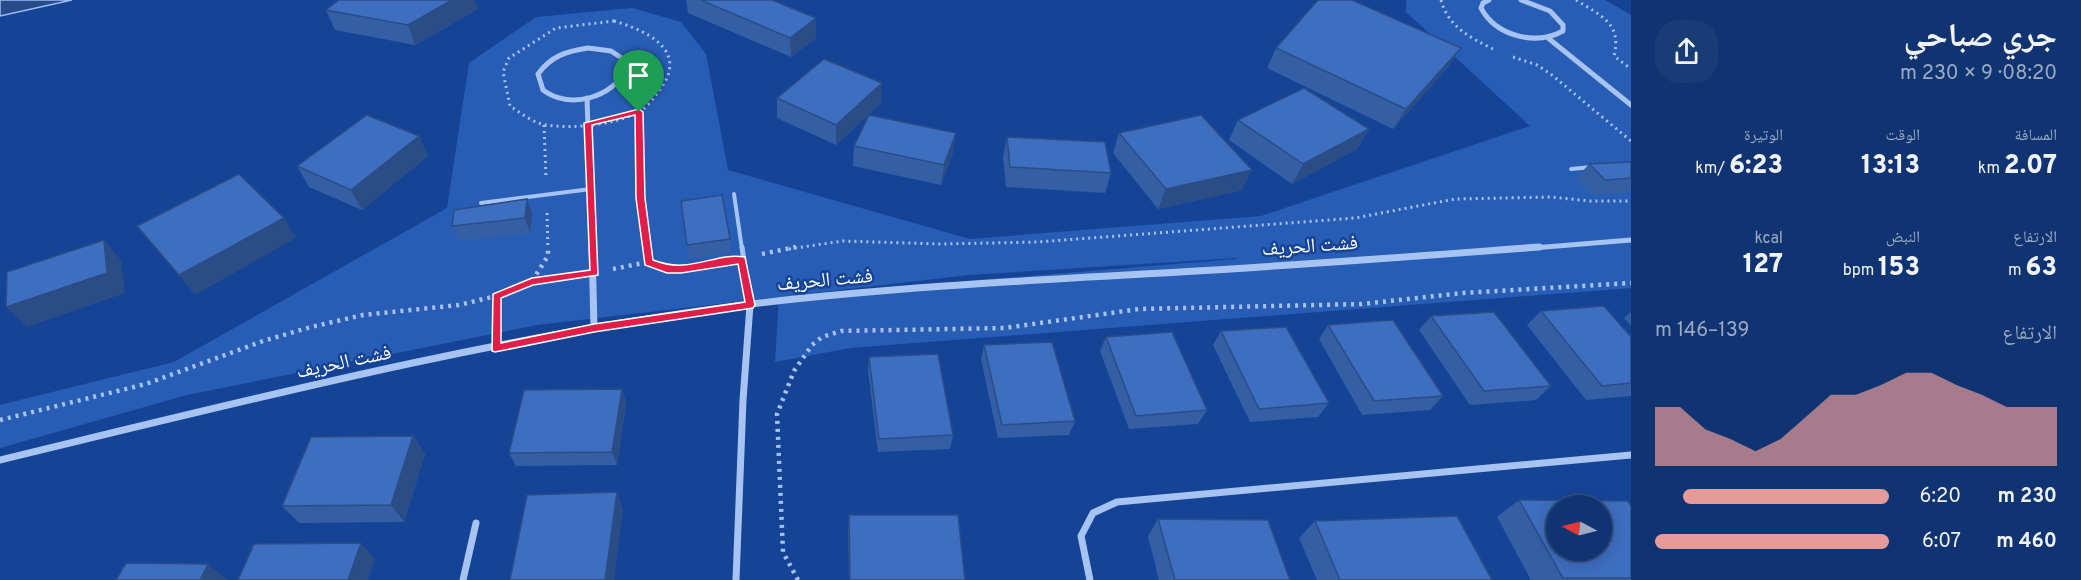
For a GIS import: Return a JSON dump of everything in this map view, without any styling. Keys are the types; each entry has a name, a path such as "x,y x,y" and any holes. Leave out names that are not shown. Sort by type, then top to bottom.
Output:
{"street":[{"path":"1489,0 1483,3 1481,8 1483,14 1498,27 1523,36 1548,38 1563,31 1563,25 1558,18 1539,5 1521,0"},
{"path":"1548,38 1631,105"},
{"path":"599,48 622,57 627,66 625,77 619,84 600,96 587,99 573,100 550,94 542,88 538,74 551,59 576,49 599,48"},
{"path":"587,99 594,328"},
{"name":"فشت الحريف","path":"0,460 188,414 495,348 594,328 750,305 1008,282 1264,267 1631,240"},
{"path":"736,580 743,400 750,305"},
{"path":"1090,580 1081,536 1093,513 1117,502 1631,455"},
{"path":"463,580 476,523"}],"lane":[{"path":"1571,169 1599,166"},
{"path":"481,203 591,189"},
{"path":"734,194 750,305"}],"path":[{"path":"1441,0 1446,17 1463,32 1497,51"},
{"path":"1576,0 1609,21 1618,40 1614,56 1631,69"},
{"path":"614,21 636,27 650,35 671,58 673,70 662,89 639,112 588,123 544,125 510,106 503,72 509,58 556,28 614,21"},
{"path":"1507,54 1537,65 1552,75 1631,141"},
{"path":"639,112 641,198 648,262"},
{"path":"0,420 146,384 263,341 311,327 363,315 459,306 496,296 532,281 594,273 648,262 667,270 681,270 742,260 807,245 843,241 939,244 1038,242 1354,218 1455,199 1541,197 1590,201 1631,201"},
{"path":"798,580 783,552 777,414 794,371 812,345 822,337 841,330 1005,328 1139,309 1362,304 1463,293 1631,283"},
{"path":"495,348 496,296"}],"shaded area":[{"path":"0,0 72,0 0,16"},
{"path":"1406,0 1605,0 1631,15 1631,288 850,348 775,362 779,297 537,325 187,395 0,448 0,405 174,362 447,208 469,63 536,17 632,8 681,22 706,54 728,170 970,239 1261,216 1530,126 1406,12","holes":["1237,259 806,294 969,275"]}],"building":[{"path":"339,0 452,0 408,25 326,10"},
{"path":"701,0 772,0 816,18 790,38"},
{"path":"1318,0 1352,0 1461,48 1406,109 1276,48"},
{"path":"824,59 882,83 836,125 777,98"},
{"path":"1304,88 1369,129 1303,164 1238,120"},
{"path":"367,115 419,136 351,190 297,166"},
{"path":"869,115 956,133 944,165 854,146"},
{"path":"1201,115 1252,170 1166,189 1119,133"},
{"path":"1007,137 1105,142 1111,173 1010,167"},
{"path":"1631,162 1631,178 1605,180 1589,164"},
{"path":"239,174 284,218 179,275 137,226"},
{"path":"722,195 730,239 687,245 681,201"},
{"path":"527,199 525,218 452,226 454,210"},
{"path":"104,240 107,273 6,307 7,272"},
{"path":"1604,306 1631,337 1631,383 1602,386 1541,311"},
{"path":"1494,312 1551,386 1484,391 1431,316"},
{"path":"1393,320 1443,396 1374,401 1328,325"},
{"path":"1286,327 1329,403 1259,409 1221,331"},
{"path":"1172,332 1207,410 1136,416 1106,337"},
{"path":"1052,342 1075,421 1002,425 984,345"},
{"path":"938,354 953,435 879,439 869,357"},
{"path":"622,389 612,452 509,453 524,390"},
{"path":"413,436 391,505 282,506 311,437"},
{"path":"617,492 605,580 510,580 527,495"},
{"path":"1519,500 1546,500 1546,548"},
{"path":"1612,501 1628,501 1631,506 1631,578 1563,578 1553,561 1612,561"},
{"path":"849,515 958,515 965,580 850,580"},
{"path":"1457,516 1492,580 1340,580 1315,521"},
{"path":"1158,519 1268,520 1290,580 1175,580"},
{"path":"361,543 348,580 238,580 254,544"},
{"path":"126,563 208,564 200,580 116,580"}],"route":[{"path":"639,112 641,198 648,262 667,270 681,270 742,260 750,305 594,328 495,348 496,296 532,281 594,273 588,123 639,112"}]}
